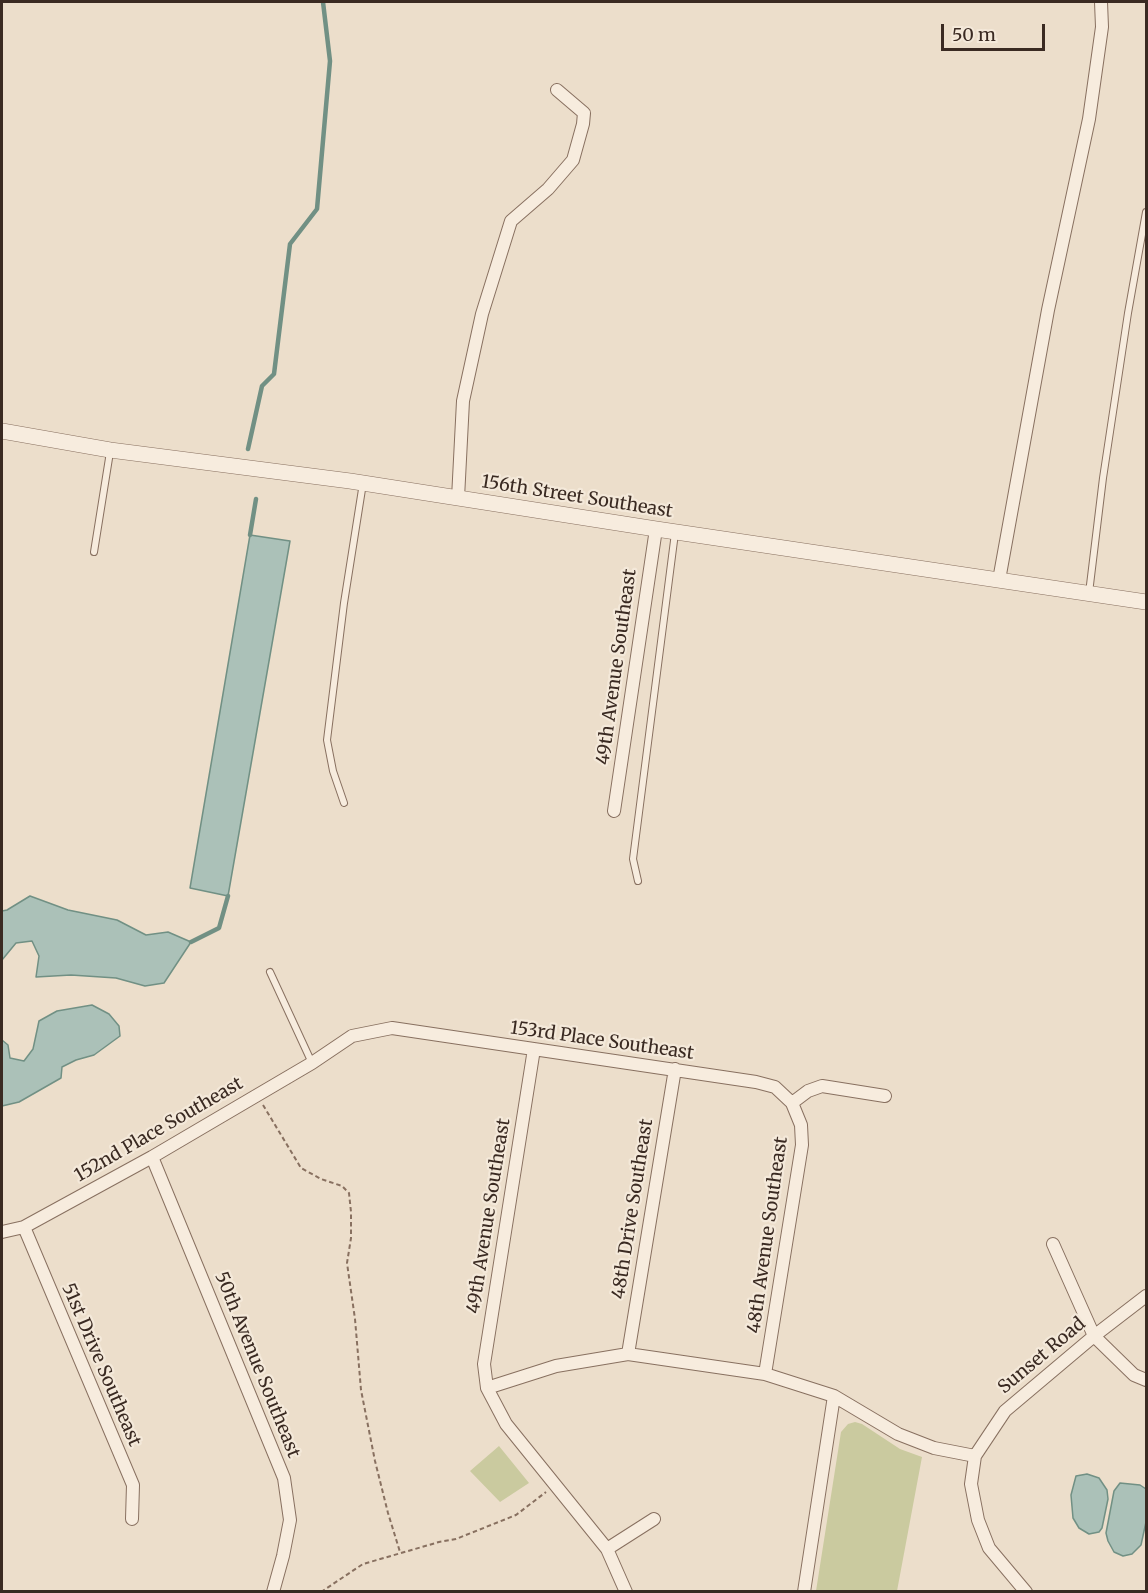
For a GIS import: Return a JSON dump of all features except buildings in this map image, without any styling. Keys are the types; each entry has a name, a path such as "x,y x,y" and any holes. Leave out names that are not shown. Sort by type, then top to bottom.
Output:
{"street":[{"path":"999,580 1048,310 1089,119 1102,27 1101,2"},
{"path":"458,498 463,401 482,314 511,221 548,189 573,160 583,124 584,113 557,90"},
{"name":"156th Street Southeast","path":"2,431 110,450 363,483 656,530 1146,602"},
{"name":"49th Avenue Southeast","path":"614,811 656,530"},
{"name":"153rd Place Southeast","path":"312,1063 352,1036 392,1028 765,1084 775,1087 792,1103"},
{"name":"49th Avenue Southeast","path":"487,1388 484,1364 534,1049"},
{"name":"152nd Place Southeast","path":"2,1233 24,1227 152,1158 312,1063"},
{"name":"48th Drive Southeast","path":"628,1354 675,1070"},
{"path":"792,1103 808,1091 822,1086 885,1096"},
{"name":"48th Avenue Southeast","path":"765,1374 801,1145 801,1125 792,1103"},
{"name":"50th Avenue Southeast","path":"152,1158 284,1478 290,1520 273,1592"},
{"name":"51st Drive Southeast","path":"24,1227 133,1485 132,1520"},
{"path":"1053,1244 1094,1336 1134,1375 1146,1380"},
{"name":"Sunset Road","path":"975,1456 1005,1411 1094,1336 1146,1296"},
{"path":"626,1592 607,1549 506,1424 487,1388 555,1366 628,1354 765,1374 834,1396 898,1434 934,1448 975,1456 971,1484 978,1520 989,1548 1026,1592"},
{"path":"804,1592 834,1396"},
{"path":"607,1549 654,1519"}],"lane":[{"path":"1089,593 1103,478 1146,212"},
{"path":"94,552 110,450"},
{"path":"344,803 333,771 327,740 344,603 363,483"},
{"path":"638,881 633,859 675,532"},
{"path":"270,972 312,1063"}],"path":[{"path":"257,1095 301,1167 321,1179 342,1186 349,1193 351,1238 347,1263 355,1318 361,1390 387,1513 400,1552"},
{"path":"321,1592 363,1564 400,1552 456,1539 516,1515 555,1485"}],"green space":[{"path":"855,1422 862,1424 900,1449 922,1457 897,1591 816,1591 841,1432 848,1424"},
{"path":"499,1446 529,1483 500,1502 470,1471"}],"shaded area":[{"path":"250,535 290,541 228,896 190,888"},
{"path":"30,896 68,910 117,920 146,935 168,932 191,942 164,983 145,986 116,978 71,975 36,977 39,956 32,941 16,943 2,960 2,911"},
{"path":"92,1005 109,1014 119,1026 120,1036 94,1055 62,1067 61,1078 19,1102 2,1106 2,1040 8,1045 10,1058 24,1061 33,1049 39,1021 57,1011"},
{"path":"1087,1474 1099,1478 1107,1490 1108,1499 1102,1528 1099,1532 1089,1534 1079,1528 1073,1518 1071,1495 1076,1476"},
{"path":"1120,1483 1140,1485 1146,1489 1146,1522 1141,1545 1132,1554 1123,1556 1114,1552 1106,1533 1114,1491"}],"waterway":[{"path":"248,449 262,386 274,374 290,244 317,209 330,61 323,2"},
{"path":"250,535 256,499"},
{"path":"191,942 219,928 228,896"}]}
